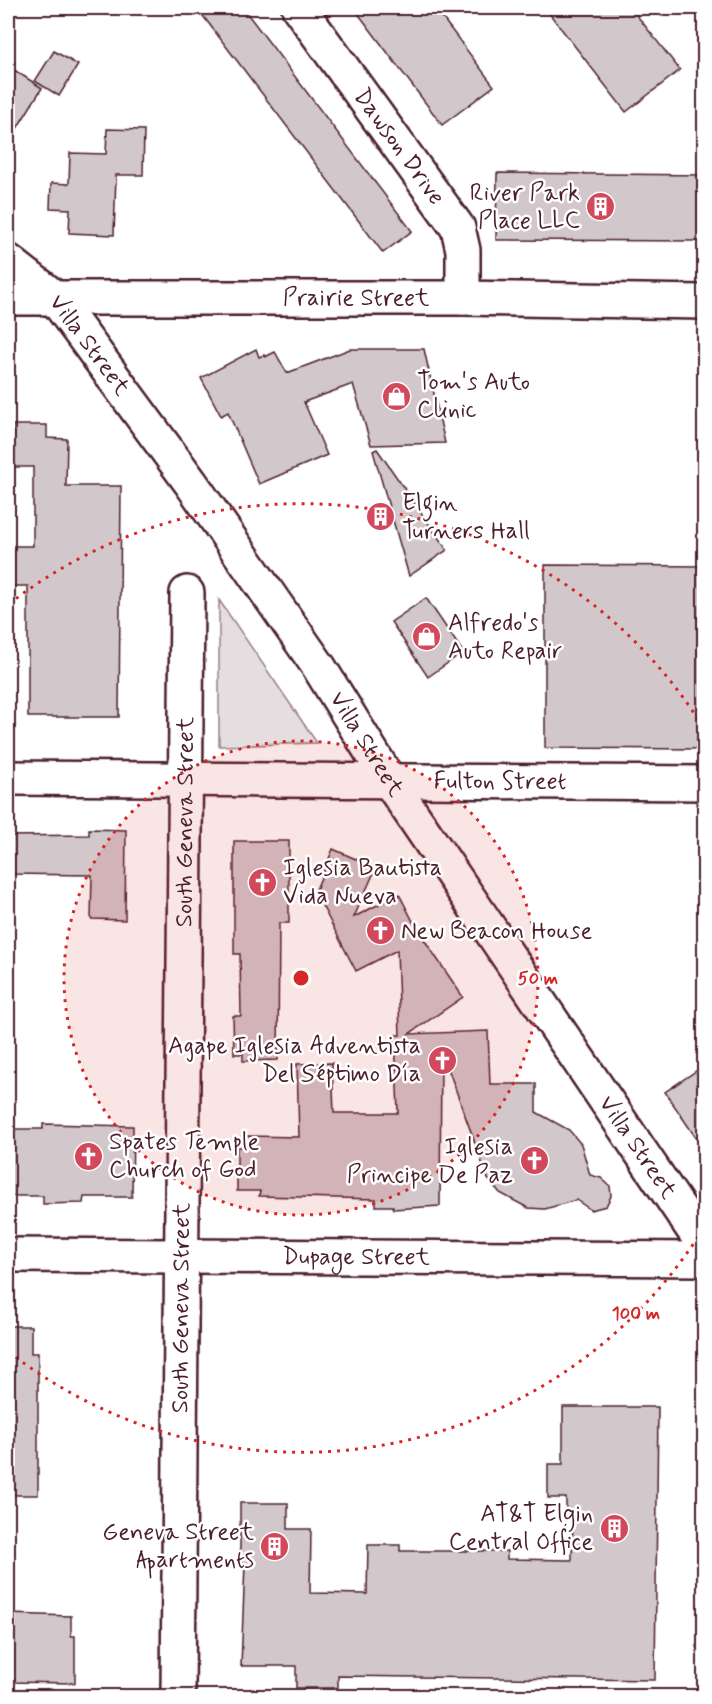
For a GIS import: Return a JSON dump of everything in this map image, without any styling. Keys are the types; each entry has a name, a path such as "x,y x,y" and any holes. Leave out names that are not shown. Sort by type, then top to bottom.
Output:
{"street":[{"name":"Dawson Drive","path":"299,8 458,228 463,250 463,298"},
{"name":"Villa Street","path":"8,261 54,298 191,483 319,667 390,782 705,1245"},
{"name":"Prairie Street","path":"8,298 463,298 705,302"},
{"name":"South Geneva Street","path":"178,1696 187,593"},
{"name":"Fulton Street","path":"8,778 705,783"},
{"name":"Dupage Street","path":"8,1255 705,1259"}],"shaded area":[{"path":"219,600 317,743 219,746"}],"building":[{"path":"197,8 243,8 412,231 383,253"},
{"name":"River Park Place LLC","path":"354,8 435,8 494,86 442,125"},
{"path":"545,8 631,8 680,70 626,112"},
{"path":"54,51 78,65 59,96 35,81"},
{"path":"8,66 42,88 8,143"},
{"path":"107,129 144,130 143,175 116,175 114,235 69,233 70,209 50,208 51,183 69,184 70,153 106,154"},
{"name":"River Park Place LLC","path":"497,173 705,175 705,241 496,240"},
{"path":"256,349 259,357 275,352 287,373 350,349 424,349 445,443 371,445 353,384 304,402 327,455 259,484 228,412 221,416 201,378"},
{"path":"13,425 47,425 47,438 67,439 66,486 121,486 119,717 28,717 28,586 8,586 8,546 33,546 33,467 12,467"},
{"path":"377,449 447,550 409,576 373,451"},
{"path":"545,565 705,566 705,749 545,748"},
{"name":"Alfredo's Auto Repair","path":"426,598 463,652 428,677 391,622"},
{"path":"89,829 126,830 125,920 91,919 92,875 8,874 8,836 89,835"},
{"path":"234,841 289,841 289,923 279,923 278,1060 243,1061 243,1054 234,1054 233,1016 241,1016 240,954 234,954"},
{"path":"333,849 376,868 354,917 399,894 417,929 463,997 409,1034 488,1031 490,1084 536,1084 536,1112 569,1130 581,1144 590,1175 601,1178 610,1186 611,1196 606,1206 591,1210 576,1200 545,1209 528,1208 500,1193 488,1179 441,1049 440,1206 393,1209 393,1206 376,1206 376,1199 259,1196 260,1191 237,1191 237,1147 242,1147 242,1136 299,1137 297,1064 332,1063 334,1113 398,1113 395,1035 400,1035 397,950 356,971 315,892"},
{"path":"705,1065 705,1151 665,1092"},
{"name":"Spates Temple Church of God","path":"43,1124 133,1126 132,1197 84,1197 83,1203 43,1204 43,1196 8,1196 8,1129 43,1129"},
{"path":"8,1326 31,1326 31,1353 38,1353 38,1495 8,1495"},
{"name":"AT&T Elgin Central Office","path":"563,1407 658,1407 655,1680 338,1676 338,1688 296,1688 296,1666 241,1666 245,1563 240,1563 240,1503 288,1503 288,1529 311,1529 310,1593 367,1594 368,1545 400,1545 400,1551 507,1551 507,1559 572,1560 573,1510 566,1510 566,1498 548,1498 548,1464 563,1464"},
{"path":"8,1614 71,1616 71,1636 75,1636 75,1683 8,1682"}],"place":[{"name":"River Park Place LLC","path":"601,207"},
{"name":"Tom's Auto Clinic","path":"396,396"},
{"name":"Elgin Turners Hall","path":"381,517"},
{"name":"Alfredo's Auto Repair","path":"427,637"},
{"name":"Iglesia Bautista Vida Nueva","path":"262,882"},
{"name":"New Beacon House","path":"380,931"},
{"name":"Agape Iglesia Adventista Del Séptimo Día","path":"442,1060"},
{"name":"Spates Temple Church of God","path":"88,1156"},
{"name":"Iglesia Principe De Paz","path":"534,1161"},
{"name":"AT&T Elgin Central Office","path":"614,1528"},
{"name":"Geneva Street Apartments","path":"275,1546"}]}
